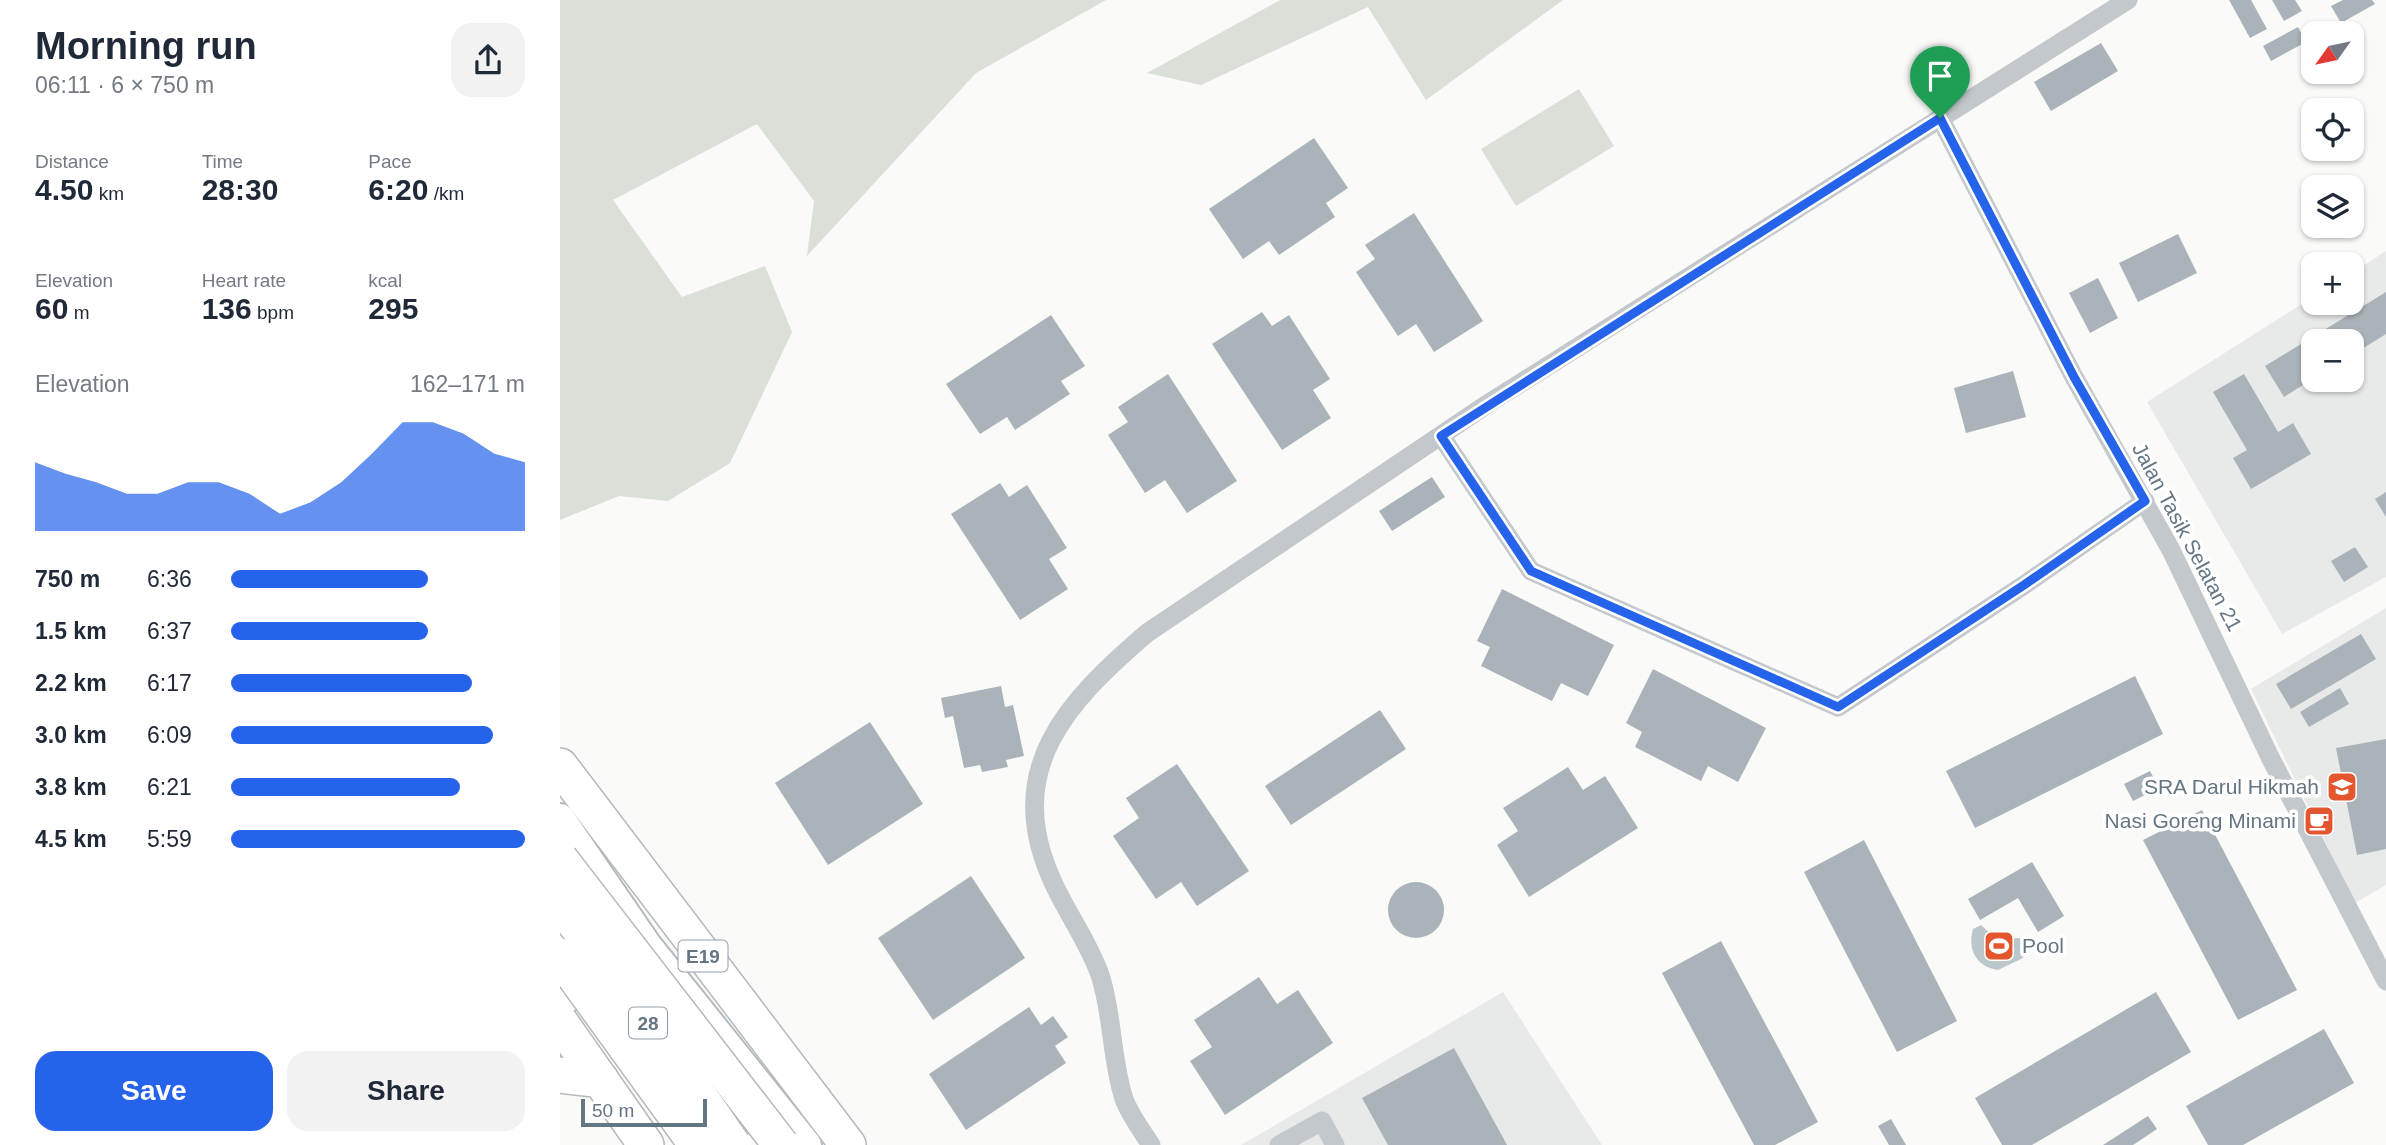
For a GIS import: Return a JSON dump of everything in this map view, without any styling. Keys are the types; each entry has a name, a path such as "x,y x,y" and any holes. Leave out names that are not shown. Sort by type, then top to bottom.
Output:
{"highway":[{"name":"E19","path":"560,766 848,1145"},
{"name":"E19","path":"560,859 781,1145"},
{"name":"28","path":"560,904 619,980 733,1145"},
{"name":"28","path":"560,958 697,1145"},
{"path":"560,1022 646,1145"},
{"path":"560,1075 601,1080"}],"main road":[{"path":"560,818 647,945 807,1145"},
{"path":"560,958 628,916"},
{"path":"560,1003 647,945"}],"street":[{"path":"1151,1145 1125,1100 1100,975 1052,880 1035,833 1032,797 1041,758 1066,716 1105,669 1147,633 1441,436 2128,0"},
{"name":"Jalan Tasik Selatan 21","path":"1940,118 2074,377 2145,501 2270,757 2386,981"},
{"path":"1441,436 1531,571 1838,707 2035,578 2145,501"},
{"path":"1279,1145 1322,1121 1335,1145"}],"shaded area":[{"path":"560,0 1106,0 976,73 807,256 814,201 757,124 613,200 682,297 765,266 792,332 730,463 668,501 619,496 560,520"},
{"path":"1280,0 1563,0 1426,100 1368,7 1201,85 1147,73"},
{"path":"1579,89 1614,146 1516,206 1481,149"},
{"path":"2386,251 2386,577 2282,634 2147,402 2301,305 2301,315 2364,315 2364,265"},
{"name":"SRA Darul Hikmah","path":"2386,608 2386,885 2355,903 2251,689"},
{"name":"Pool","path":"1981,925 1996,939 2021,938 2026,943 2023,958 1998,970 1984,965 1975,956 1971,944 1973,929"},
{"path":"1503,992 1602,1145 1241,1145"}],"building":[{"path":"2229,0 2251,0 2267,29 2250,38"},
{"path":"2272,0 2295,0 2302,11 2284,21"},
{"path":"2343,0 2372,0 2375,4 2345,21 2340,21 2331,6"},
{"path":"2298,27 2301,33 2301,45 2271,61 2263,46"},
{"path":"2101,43 2118,71 2051,111 2034,82"},
{"path":"1314,138 1348,188 1326,203 1335,217 1279,255 1269,241 1243,259 1209,209"},
{"path":"1414,213 1483,321 1434,352 1416,324 1398,336 1356,272 1375,259 1365,245"},
{"path":"2178,234 2197,273 2138,302 2119,263"},
{"path":"2098,278 2118,318 2090,333 2069,293"},
{"path":"2386,292 2386,334 2364,348 2364,329 2326,329 2348,315 2364,315 2364,305"},
{"path":"1262,312 1272,326 1289,315 1330,379 1313,390 1331,418 1282,450 1212,344"},
{"path":"1051,315 1085,366 1061,381 1070,394 1015,430 1007,417 980,434 946,384"},
{"path":"2301,344 2301,386 2284,397 2265,366"},
{"path":"2013,371 2026,417 1966,433 1954,388"},
{"path":"1168,374 1237,481 1187,513 1165,480 1145,493 1108,435 1128,422 1118,407"},
{"path":"2244,374 2278,432 2293,423 2311,454 2251,489 2233,458 2247,450 2213,392"},
{"path":"1432,477 1445,497 1392,531 1379,511"},
{"path":"1000,483 1009,497 1027,485 1067,548 1049,559 1068,589 1020,620 951,514"},
{"path":"2386,492 2386,517 2375,499"},
{"path":"2355,547 2368,567 2344,582 2331,561"},
{"path":"1502,589 1614,645 1588,696 1561,683 1552,701 1481,666 1490,647 1477,641"},
{"path":"2361,634 2376,659 2291,709 2276,684"},
{"path":"1653,669 1766,728 1738,782 1708,766 1701,781 1635,747 1642,732 1626,723"},
{"path":"2135,676 2163,734 1975,828 1946,771"},
{"path":"1001,686 1005,707 1013,705 1024,756 1006,760 1008,767 982,772 980,765 964,768 953,716 945,718 941,698"},
{"path":"2340,688 2349,704 2309,727 2300,712"},
{"path":"1380,710 1406,749 1291,825 1265,786"},
{"path":"870,722 923,804 828,865 775,783"},
{"path":"2386,739 2386,849 2357,855 2336,748"},
{"path":"1177,764 1249,871 1197,906 1181,882 1156,899 1113,836 1139,818 1126,798"},
{"path":"1568,767 1583,790 1605,776 1638,828 1529,897 1497,845 1518,831 1503,808"},
{"path":"2150,771 2159,788 2133,801 2124,784"},
{"path":"2202,810 2297,990 2238,1020 2143,840"},
{"path":"1864,840 1957,1021 1897,1052 1804,872"},
{"path":"2032,862 2064,916 2038,932 2018,898 1980,920 1968,899"},
{"path":"971,876 1025,958 933,1020 878,938"},
{"path":"1416,882 1427,884 1436,890 1442,899 1442,921 1436,930 1427,936 1416,938 1405,936 1396,930 1390,921 1388,910 1390,899 1396,890 1405,884"},
{"path":"1721,941 1818,1122 1775,1145 1754,1145 1662,973"},
{"path":"1259,977 1277,1004 1298,990 1333,1043 1225,1115 1190,1061 1212,1047 1194,1020"},
{"path":"2156,992 2191,1052 2032,1145 2002,1145 1975,1098"},
{"path":"1029,1007 1041,1025 1053,1016 1068,1037 1055,1046 1066,1063 966,1130 929,1074"},
{"path":"2324,1029 2354,1083 2243,1145 2208,1145 2186,1106"},
{"path":"1454,1048 1507,1145 1388,1145 1362,1098"},
{"path":"2148,1116 2157,1129 2133,1145 2103,1145"},
{"path":"1891,1119 1906,1145 1889,1145 1878,1126"}],"place":[{"name":"SRA Darul Hikmah","path":"2342,787"},
{"name":"Nasi Goreng Minami","path":"2319,821"},
{"name":"Pool","path":"1999,946"}],"route":[{"path":"1940,118 2007,252 2145,501 2024,585 1838,707 1531,571 1441,436 1940,118"}]}
